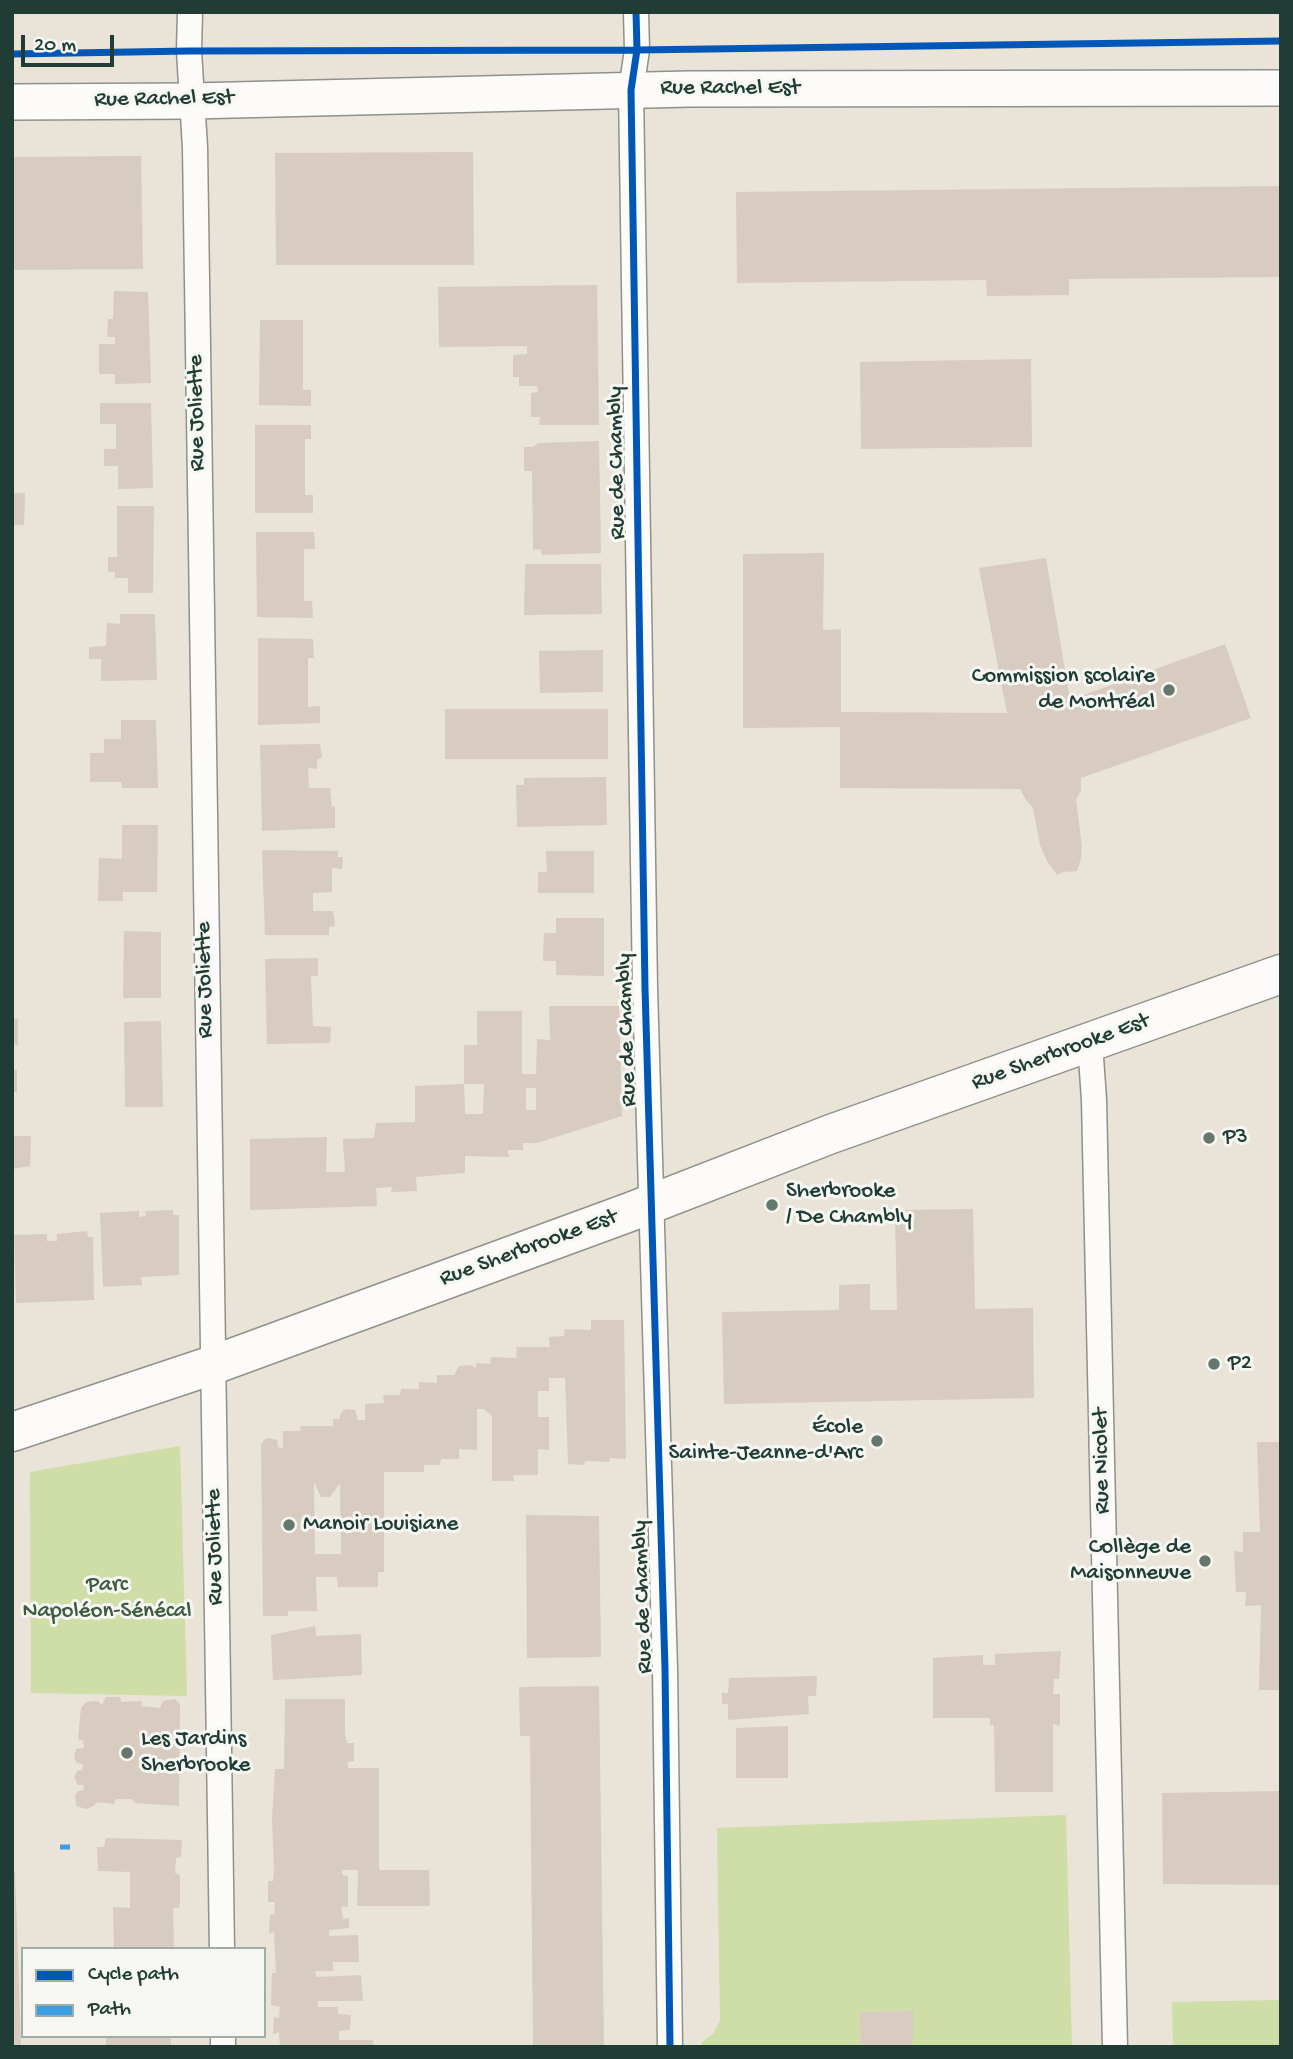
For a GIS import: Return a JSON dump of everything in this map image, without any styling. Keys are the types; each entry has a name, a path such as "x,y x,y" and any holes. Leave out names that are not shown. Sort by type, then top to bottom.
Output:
{"main road":[{"name":"Rue Rachel Est","path":"12,102 192,101 631,90 1281,88"},
{"name":"Rue Sherbrooke Est","path":"12,1432 213,1365 831,1134 1281,974"}],"street":[{"name":"Rue Joliette","path":"190,12 189,51 195,147 222,1947"},
{"name":"Rue de Chambly","path":"636,12 636,50 631,90 645,988 666,1669 670,2047"},
{"name":"Rue Nicolet","path":"1090,1043 1096,1168 1115,2047"}],"green space":[{"name":"Parc Napoléon-Sénécal","path":"180,1446 187,1696 31,1693 30,1472"},
{"path":"1066,1815 1072,2047 913,2047 912,2010 859,2012 861,2045 855,2047 701,2047 702,2042 714,2033 720,2020 717,1828"},
{"path":"1281,2000 1281,2047 1173,2047 1172,2002"}],"building":[{"path":"473,152 474,265 276,265 275,153"},
{"path":"141,156 143,269 12,270 12,157"},
{"path":"1281,186 1281,277 1069,279 1069,295 987,296 986,280 737,283 736,192"},
{"path":"597,285 599,425 539,425 540,417 531,417 531,393 538,392 537,386 519,386 519,377 513,377 513,355 527,354 527,346 439,347 438,287"},
{"path":"114,291 148,292 151,383 115,384 115,374 99,374 99,344 115,344 115,337 107,337 108,319 113,319"},
{"path":"260,320 303,320 303,390 311,390 311,406 259,405"},
{"path":"1031,359 1032,447 861,449 860,362"},
{"path":"100,403 151,403 153,488 118,489 118,466 104,466 104,449 116,449 116,424 100,424"},
{"path":"255,425 311,425 311,439 305,439 305,495 313,495 313,513 255,513"},
{"path":"599,441 601,553 542,555 541,549 533,550 532,471 524,471 524,447 533,447 538,443"},
{"path":"12,493 25,493 24,525 12,525"},
{"path":"117,506 154,506 153,593 128,593 128,578 115,578 115,572 108,572 108,557 117,557"},
{"path":"256,532 314,532 315,549 304,549 304,601 312,601 313,618 257,617"},
{"name":"Commission scolaire de Montréal","path":"824,553 823,630 841,629 841,712 1007,713 979,568 1046,558 1070,700 1225,644 1251,718 1081,778 1081,790 1076,800 1081,858 1077,871 1057,875 1040,845 1033,808 1020,789 840,788 840,727 743,728 743,554"},
{"path":"525,564 601,564 602,614 524,615"},
{"path":"120,614 155,614 157,680 101,681 101,659 89,659 89,647 106,646 107,623 120,624"},
{"path":"258,638 313,639 314,658 308,658 308,707 320,706 320,723 258,725"},
{"path":"603,650 603,692 540,693 539,651"},
{"path":"445,709 608,709 608,759 445,759"},
{"path":"121,720 156,720 158,788 122,788 121,782 90,782 90,753 104,753 104,739 121,739"},
{"path":"320,744 322,757 317,760 317,769 308,768 309,788 330,788 332,807 335,806 335,828 262,831 260,745"},
{"path":"606,777 607,825 517,827 516,785 524,785 524,778"},
{"path":"122,825 158,825 157,892 123,892 123,901 98,901 99,858 122,859"},
{"path":"262,850 338,851 338,857 343,857 342,869 332,868 332,892 313,893 313,911 333,911 335,926 329,927 329,935 265,935"},
{"path":"546,851 594,851 594,893 538,893 538,872 547,872"},
{"path":"556,918 604,918 604,976 556,975 556,961 543,961 544,933 556,933"},
{"path":"124,931 161,932 161,998 123,998"},
{"path":"318,958 318,976 311,976 313,1026 331,1027 330,1043 267,1044 265,959"},
{"path":"549,1006 619,1006 622,1116 537,1143 523,1143 523,1150 508,1150 509,1157 465,1156 465,1173 416,1177 417,1191 391,1192 392,1187 376,1188 377,1206 250,1210 250,1139 327,1137 326,1172 345,1172 343,1139 374,1138 376,1123 415,1122 415,1086 464,1084 464,1045 477,1045 477,1011 522,1011 522,1074 536,1074 537,1039 550,1040","holes":["464,1084 484,1084 483,1114 465,1114","526,1088 536,1088 536,1110 526,1110"]},
{"path":"12,1019 18,1019 18,1045 12,1044"},
{"path":"161,1021 163,1107 125,1107 124,1022"},
{"path":"12,1070 17,1070 17,1092 12,1092"},
{"path":"12,1136 31,1136 30,1166 12,1169"},
{"path":"973,1209 975,1309 1033,1308 1034,1398 724,1404 722,1312 839,1310 839,1285 870,1284 870,1310 897,1310 895,1210"},
{"path":"173,1210 173,1215 179,1215 179,1275 141,1277 142,1285 103,1287 100,1213 139,1211 139,1217 146,1216 145,1211"},
{"path":"87,1231 88,1237 93,1237 94,1300 16,1303 14,1235 47,1234 47,1241 57,1241 57,1234"},
{"path":"591,1320 624,1320 626,1459 610,1458 609,1462 585,1461 584,1465 568,1464 565,1378 549,1378 549,1391 538,1391 538,1417 549,1417 549,1450 538,1449 538,1475 513,1475 514,1481 492,1481 492,1416 484,1409 477,1409 477,1450 459,1449 459,1459 441,1459 440,1465 424,1465 424,1472 384,1472 384,1572 378,1572 378,1587 338,1587 337,1577 316,1577 317,1611 288,1611 288,1616 263,1616 261,1444 265,1439 277,1440 278,1447 283,1448 283,1431 301,1431 300,1426 333,1426 333,1419 339,1419 346,1409 355,1410 358,1420 365,1420 365,1404 384,1403 383,1395 400,1395 401,1389 419,1389 419,1382 437,1383 437,1375 454,1375 459,1366 471,1365 476,1368 476,1363 490,1364 491,1357 516,1358 517,1347 550,1347 549,1337 564,1336 565,1329 591,1330","holes":["314,1482 321,1497 330,1497 340,1483 341,1554 315,1554"]},
{"path":"1257,1442 1281,1442 1281,1690 1259,1690 1261,1605 1245,1606 1246,1592 1236,1592 1234,1551 1243,1552 1243,1532 1260,1532"},
{"path":"526,1515 599,1516 601,1657 527,1658"},
{"path":"315,1626 316,1636 361,1634 362,1675 273,1680 271,1635"},
{"path":"1061,1651 1059,1679 1054,1679 1053,1694 1060,1694 1060,1726 1053,1724 1053,1792 995,1792 994,1725 990,1725 990,1718 933,1718 933,1658 983,1655 983,1665 995,1665 995,1654"},
{"path":"817,1676 816,1696 808,1696 809,1714 728,1720 728,1704 722,1704 722,1693 728,1693 729,1678"},
{"path":"599,1686 604,2047 533,2047 530,1736 520,1736 519,1687"},
{"name":"Les Jardins Sherbrooke","path":"106,1697 120,1697 121,1702 142,1701 141,1706 160,1708 163,1701 175,1699 180,1704 179,1806 116,1799 114,1804 97,1802 86,1809 76,1806 75,1795 83,1790 84,1785 78,1785 74,1777 78,1770 82,1770 83,1764 77,1763 74,1758 76,1749 84,1748 83,1741 78,1739 81,1708 86,1702 97,1701 102,1705"},
{"path":"285,1699 345,1699 345,1734 347,1743 354,1743 354,1761 348,1762 348,1768 379,1768 379,1870 429,1870 430,1906 357,1906 358,1870 342,1870 342,1875 348,1876 348,1907 341,1906 343,1919 349,1918 349,1928 329,1930 329,1936 358,1935 359,1962 333,1962 333,1971 315,1971 316,1977 361,1975 363,2001 318,2001 318,2007 338,2007 338,2014 351,2015 350,2030 339,2031 339,2040 373,2040 374,2047 280,2047 279,2032 273,2034 274,2017 279,2018 280,2007 271,2005 272,1973 276,1973 274,1932 269,1934 270,1915 274,1914 275,1902 268,1902 268,1881 273,1881 274,1870 272,1818 275,1769 284,1769"},
{"path":"788,1726 788,1778 736,1778 736,1728"},
{"path":"1281,1791 1281,1885 1163,1884 1162,1793"},
{"path":"106,1838 182,1840 181,1857 176,1858 175,1873 180,1875 180,1902 179,1908 173,1908 174,1947 114,1947 113,1907 130,1908 130,1872 98,1871 97,1847 104,1847"},
{"path":"12,1871 15,1871 21,2045 12,2045"},
{"path":"913,2010 913,2047 861,2047 859,2012"},
{"path":"106,2038 171,2038 171,2047 106,2047"}],"marked path":[{"path":"60,1847 73,1847"}],"cycle path":[{"path":"636,12 637,50 631,90 645,988 665,1669 670,2047"},
{"path":"12,54 637,50 1281,41"}],"place":[{"name":"Commission scolaire de Montréal","path":"1169,690"},
{"name":"P3","path":"1209,1138"},
{"name":"Sherbrooke / De Chambly","path":"772,1205"},
{"name":"P2","path":"1214,1364"},
{"name":"École Sainte-Jeanne-d'Arc","path":"877,1441"},
{"name":"Manoir Louisiane","path":"289,1525"},
{"name":"Collège de Maisonneuve","path":"1205,1561"},
{"name":"Les Jardins Sherbrooke","path":"127,1753"}]}
